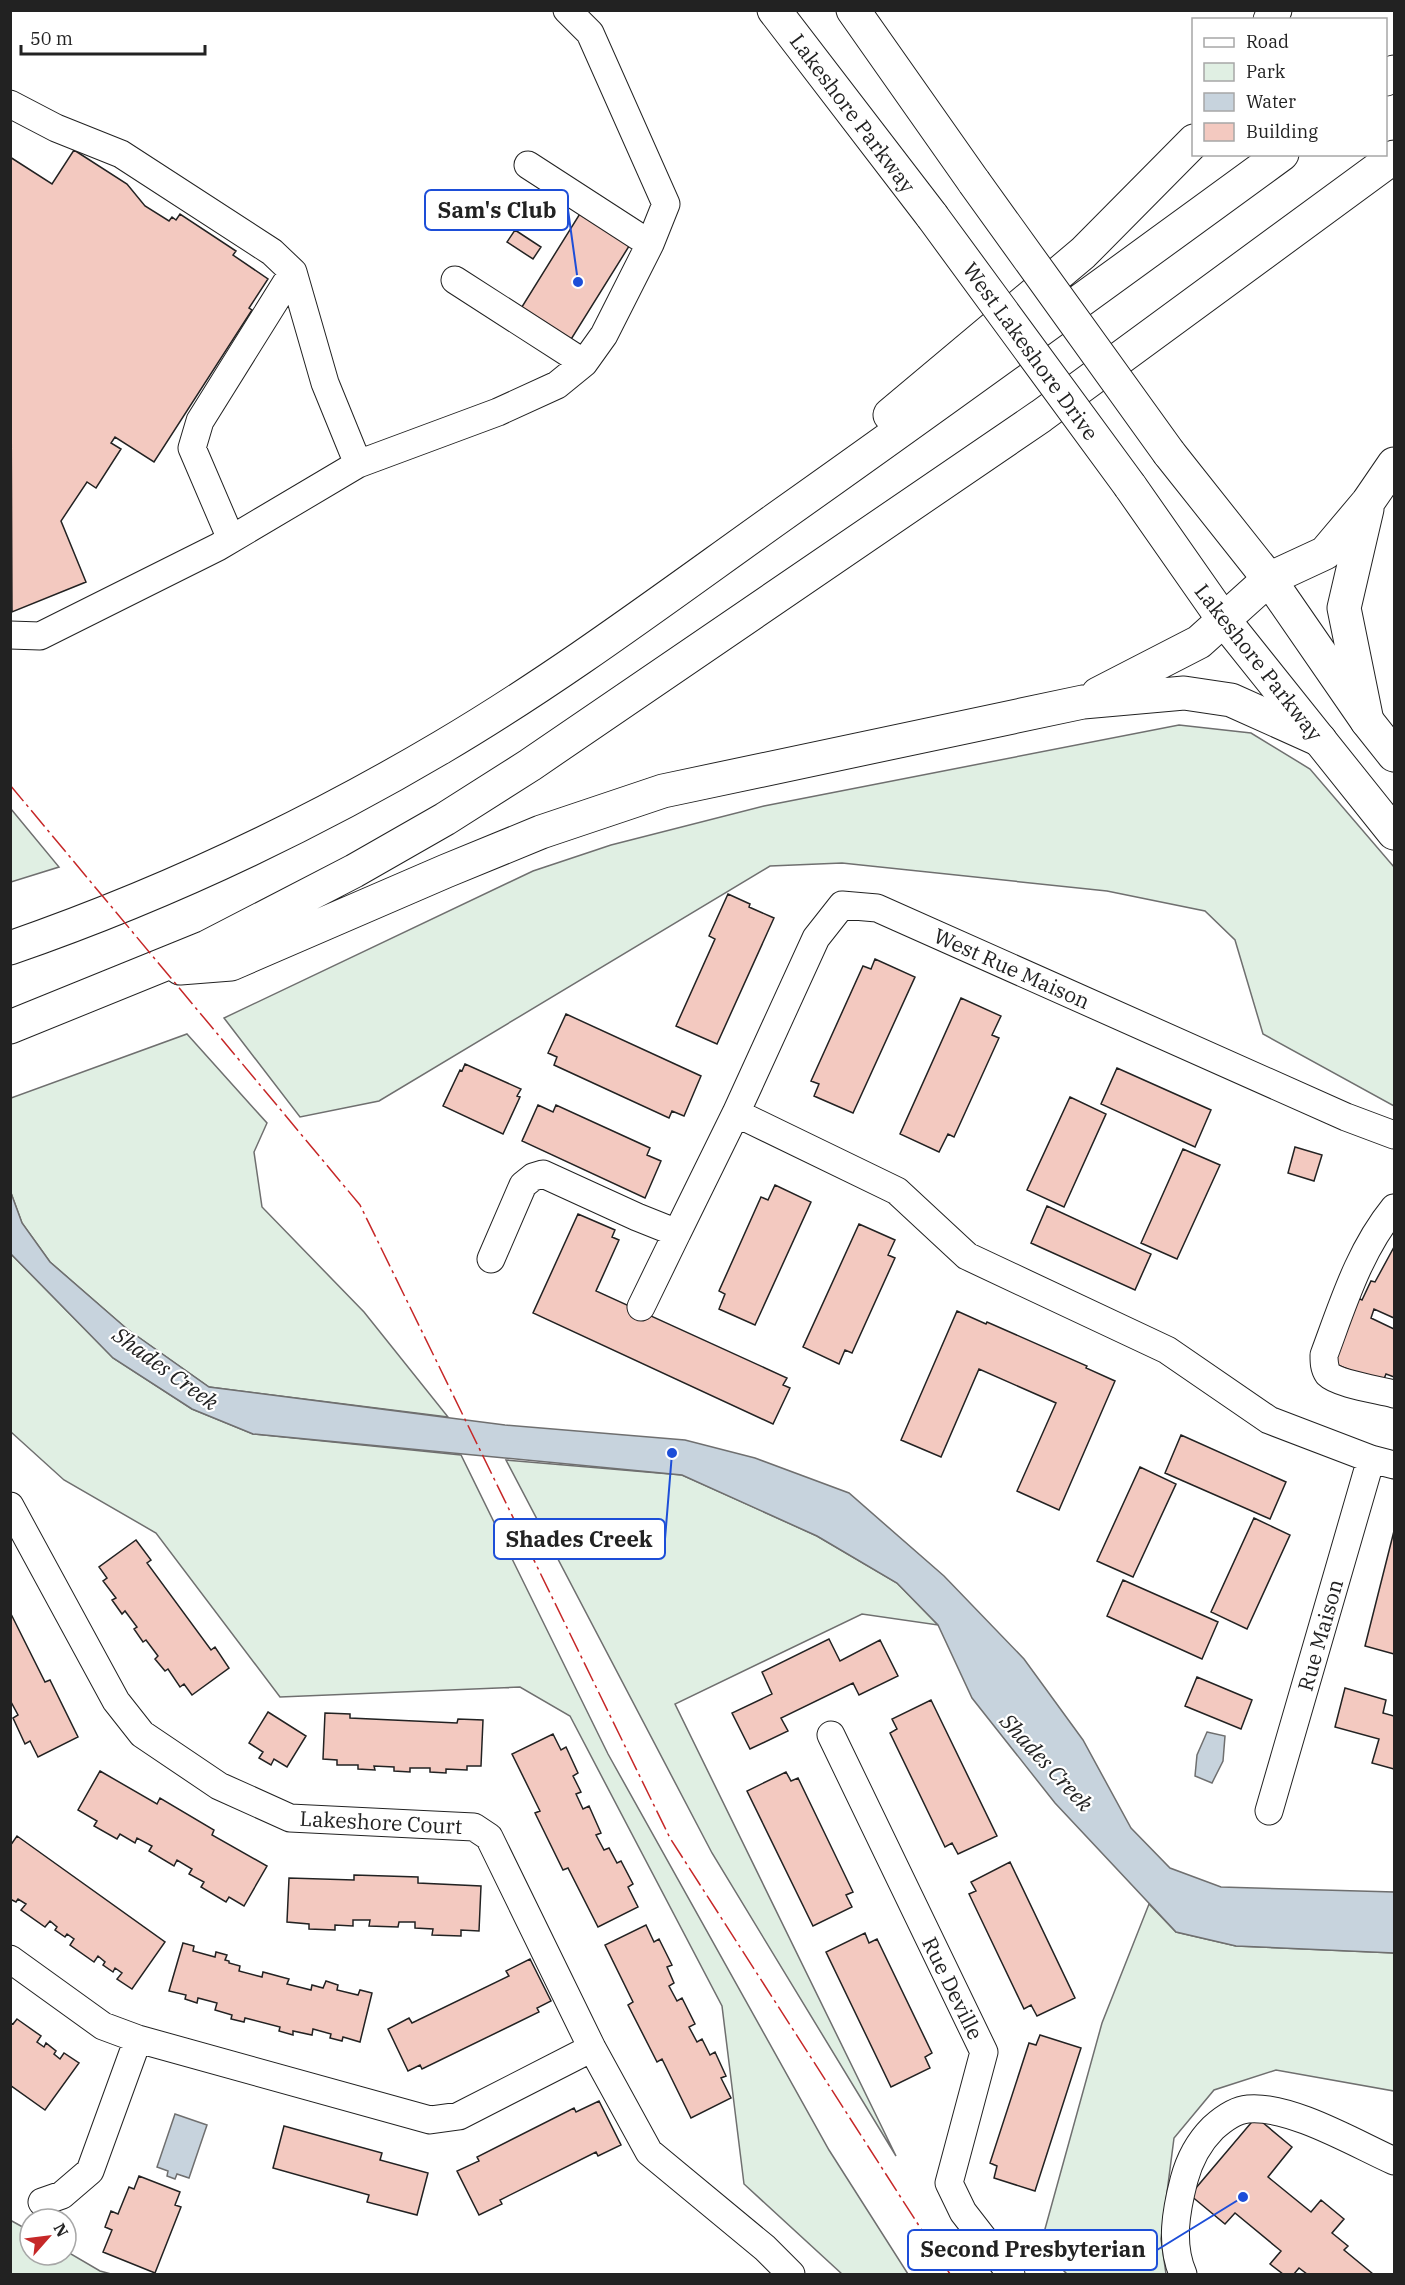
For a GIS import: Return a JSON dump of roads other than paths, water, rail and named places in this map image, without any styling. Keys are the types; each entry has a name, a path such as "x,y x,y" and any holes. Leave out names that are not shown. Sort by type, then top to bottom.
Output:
{"main road":[{"name":"Lakeshore Parkway","path":"774,10 932,216"},
{"path":"853,10 1169,453 1269,579 1367,721 1395,755"},
{"path":"762,529 916,393 1083,253 1192,143"},
{"path":"10,948 66,929 151,894 263,843 354,797 444,746 537,688 663,602 1279,156"},
{"path":"219,955 531,765 1041,416 1395,157"},
{"name":"West Lakeshore Drive","path":"932,216 1130,486"},
{"path":"1083,702 1199,642 1269,579 1325,554 1368,502 1395,464"},
{"name":"Lakeshore Parkway","path":"1130,486 1223,619 1395,833"},
{"path":"1367,721 1344,608 1368,502"},
{"path":"10,1027 152,970 219,955 446,871 541,832 663,791 1083,702 1184,693 1231,700 1320,740"}],"street":[{"path":"10,635 40,636 231,538 358,464 498,412 557,385 584,363 604,335 650,244 666,204 590,33 567,10"},
{"path":"10,104 56,128 121,154 272,252 293,272 325,382 358,464"},
{"path":"528,165 650,244"},
{"path":"231,538 192,448 200,421 293,272"},
{"path":"455,280 584,363"},
{"name":"West Rue Maison","path":"641,1307 736,1113 816,938 842,905 877,908 1346,1117 1395,1135"},
{"path":"736,1113 897,1191 967,1256 1167,1350 1269,1420 1383,1462"},
{"path":"491,1259 523,1185 533,1177 543,1174 676,1233"},
{"path":"1395,1208 1377,1229 1358,1266 1324,1355 1324,1365 1329,1374 1338,1380 1395,1394"},
{"name":"Rue Maison","path":"1269,1811 1383,1462"},
{"name":"Lakeshore Court","path":"10,1506 116,1701 142,1734 219,1786 290,1818 474,1827 489,1837 592,2048 649,2152 765,2248 790,2274"},
{"name":"Rue Deville","path":"831,1735 984,2052 949,2183 963,2212 1011,2274"},
{"path":"10,1959 103,2026 138,2039 430,2120 459,2116 592,2048"},
{"path":"42,2202 62,2195 90,2171 138,2039"},
{"path":"1183,2274 1174,2229 1185,2173 1197,2148 1207,2134 1231,2114 1246,2109 1275,2110 1301,2119 1395,2161"}],"water":[{"path":"11,1193 22,1223 50,1262 127,1329 209,1387 505,1425 685,1440 755,1458 849,1493 944,1576 1024,1659 1083,1740 1131,1828 1170,1868 1221,1887 1394,1892 1394,1953 1236,1946 1176,1932 1055,1803 972,1698 938,1625 897,1583 817,1536 682,1475 253,1434 192,1409 113,1358 11,1254"},
{"path":"1207,1732 1225,1736 1223,1761 1212,1783 1195,1776 1197,1755"},
{"path":"175,2114 207,2125 189,2178 177,2174 175,2179 167,2176 168,2171 157,2167"}],"place":[{"name":"Sam's Club","path":"578,282"},
{"name":"Shades Creek","path":"672,1453"},
{"name":"Second Presbyterian","path":"1243,2197"}]}
